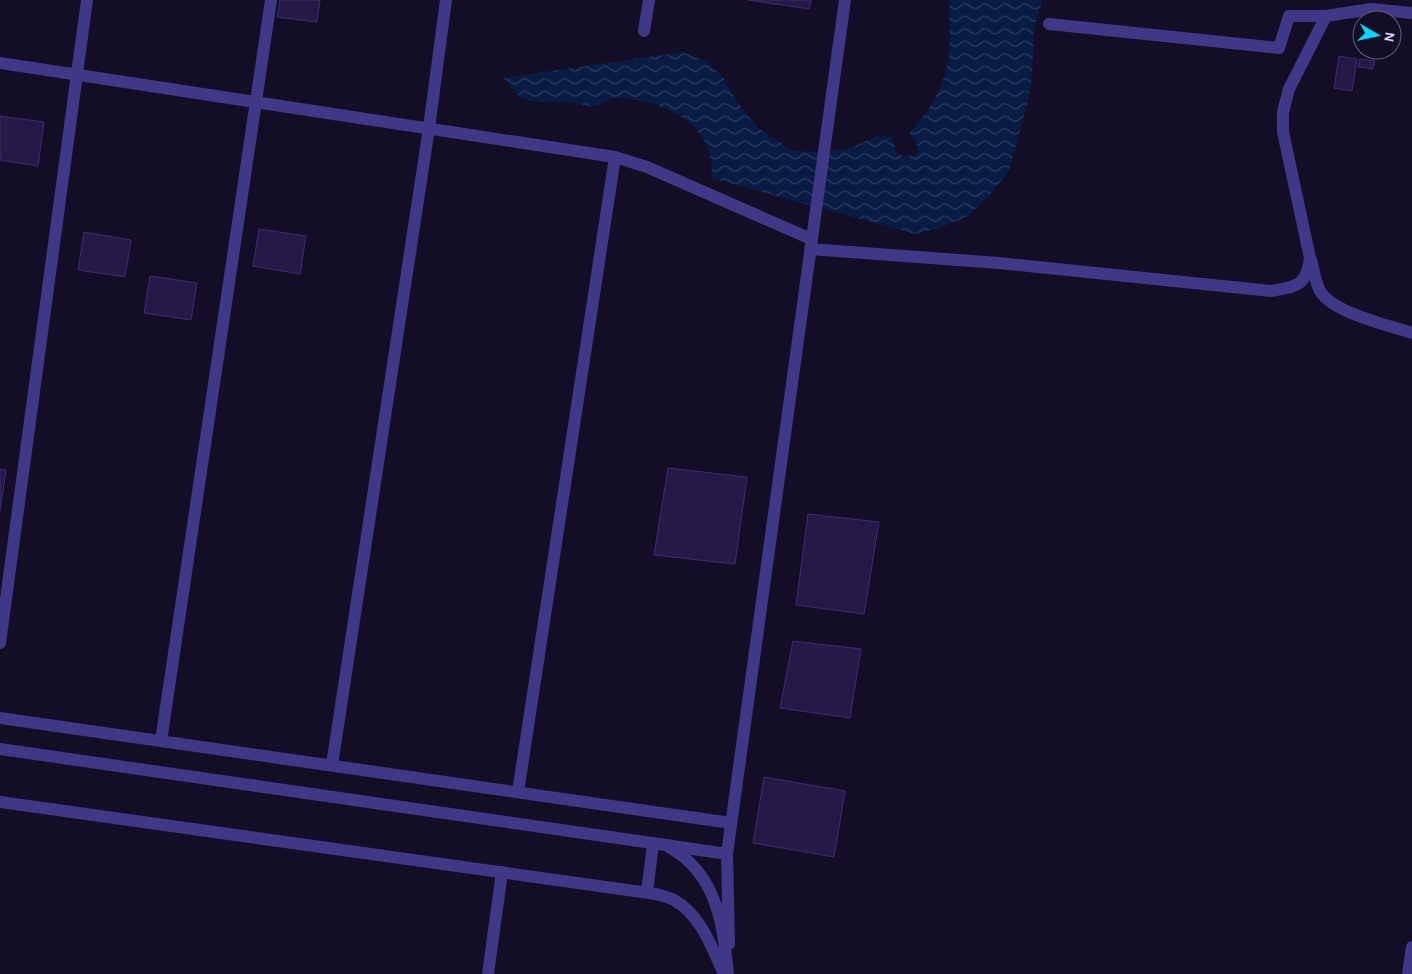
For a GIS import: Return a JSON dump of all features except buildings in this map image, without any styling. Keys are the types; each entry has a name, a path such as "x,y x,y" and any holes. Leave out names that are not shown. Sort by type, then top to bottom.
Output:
{"street":[{"path":"0,643 87,0"},
{"path":"161,741 271,0"},
{"path":"332,765 429,128 446,0"},
{"path":"644,31 649,0"},
{"path":"729,974 727,854 845,0"},
{"path":"1049,24 1279,48 1289,16 1326,16 1372,9 1412,12"},
{"path":"1326,16 1289,89 1283,112 1283,132 1310,258 1320,290 1332,304 1366,319 1412,333"},
{"path":"0,63 615,157 646,168 811,239 999,263 1270,291 1296,286 1308,274 1310,258"},
{"path":"518,792 615,157"},
{"path":"0,718 731,823"},
{"path":"0,749 727,854"},
{"path":"0,802 646,892 674,900 691,912 703,930 724,974"},
{"path":"646,892 659,844"},
{"path":"659,844 684,858 697,871 708,887 718,910 724,936 729,974"},
{"path":"488,974 502,872"},
{"path":"1408,974 1412,947"}],"water":[{"path":"950,0 1042,0 1034,28 1032,78 1027,106 1009,170 989,196 968,216 940,228 915,234 711,178 711,159 706,143 696,130 683,118 651,103 616,98 591,106 571,102 526,100 519,96 503,78 683,52 707,62 723,77 737,102 758,128 794,151 823,152 851,148 876,136 892,137 897,155 916,156 918,147 909,134 929,108 944,77 949,55"}]}
